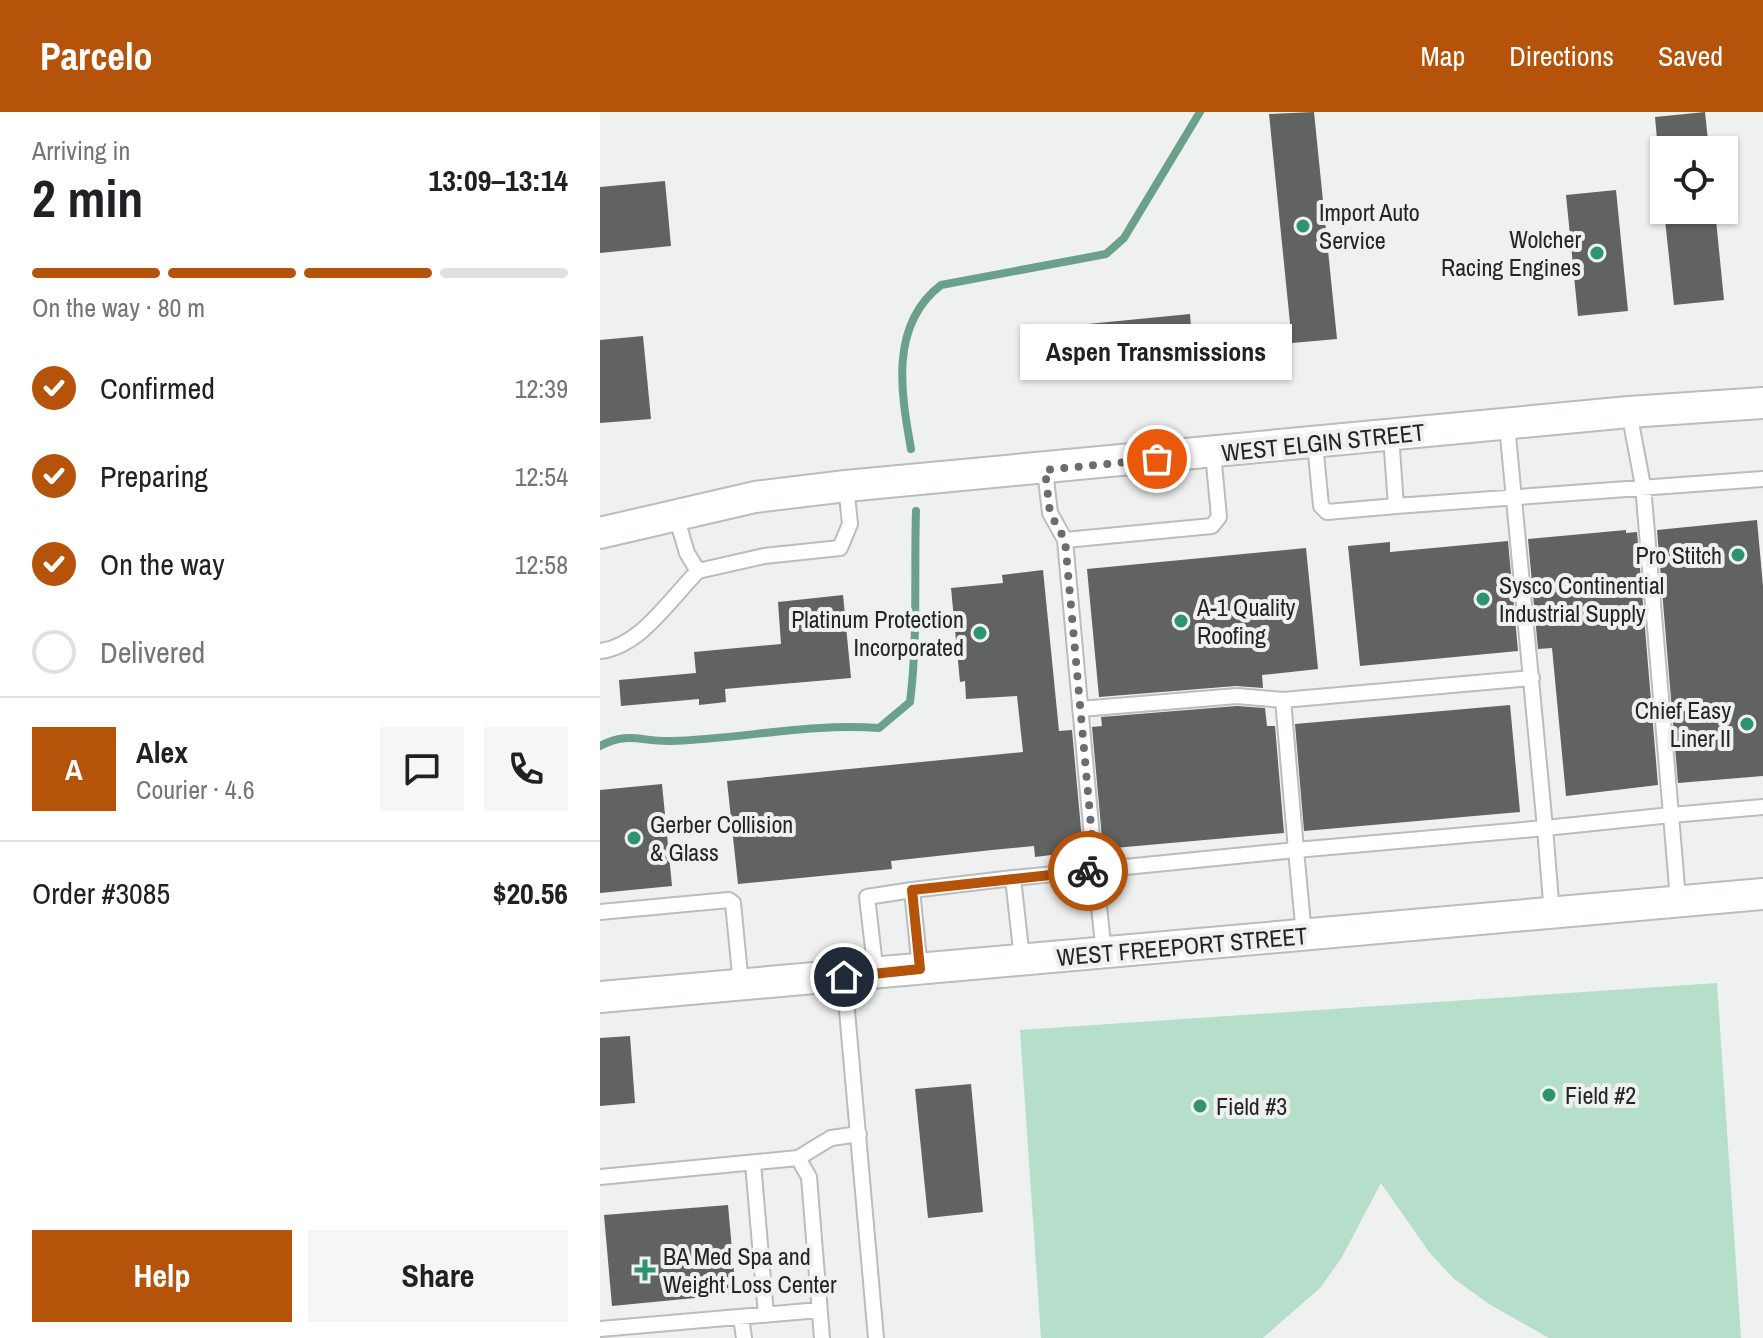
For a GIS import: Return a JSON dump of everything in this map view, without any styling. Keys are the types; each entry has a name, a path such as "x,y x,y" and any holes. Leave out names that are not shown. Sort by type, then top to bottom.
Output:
{"street":[{"name":"WEST ELGIN STREET","path":"600,533 755,497 846,486 1045,470 1629,412 1763,403"},
{"name":"WEST FREEPORT STREET","path":"600,997 1763,894"}],"lane":[{"path":"1629,412 1643,486 1678,900"},
{"path":"1507,425 1552,914"},
{"path":"1391,436 1396,506"},
{"path":"1315,443 1321,506 1327,512 1763,479"},
{"path":"1065,540 1212,526 1219,517 1213,453"},
{"path":"1045,470 1050,513 1065,540 1104,953"},
{"path":"600,651 611,650 633,639 698,571 764,556 840,548 850,524 846,486"},
{"path":"676,516 687,553 698,571"},
{"path":"1080,709 1237,696 1283,700 1532,678"},
{"path":"1283,700 1304,936"},
{"path":"877,974 867,897 1013,878 1763,807"},
{"path":"1013,878 1022,959"},
{"path":"912,890 920,969"},
{"path":"600,912 729,900 733,903 741,986"},
{"path":"844,977 876,1338"},
{"path":"600,1177 798,1158 831,1138 859,1134"},
{"path":"798,1158 809,1177 822,1338"},
{"path":"753,1163 766,1315"},
{"path":"600,1329 819,1310"},
{"path":"741,1317 744,1338"}],"green space":[{"path":"1717,983 1741,1338 1549,1338 1489,1304 1453,1278 1429,1252 1381,1183 1342,1257 1321,1287 1263,1338 1041,1338 1020,1030"}],"building":[{"name":"Import Auto Service","path":"1314,112 1337,339 1292,343 1269,114"},
{"path":"1705,112 1708,136 1657,136 1655,117"},
{"path":"665,181 671,246 600,253 600,187"},
{"name":"Wolcher Racing Engines","path":"1616,190 1628,311 1578,316 1566,195"},
{"path":"1665,224 1716,224 1724,300 1674,305"},
{"path":"1190,314 1193,352 1091,362 1088,324"},
{"path":"643,336 651,419 600,423 600,340"},
{"path":"1757,520 1763,586 1763,776 1678,783 1657,530"},
{"path":"1626,530 1626,533 1637,532 1658,785 1566,796 1552,648 1538,649 1528,539"},
{"path":"1508,541 1518,651 1360,666 1348,546 1390,542 1390,552"},
{"name":"A-1 Quality Roofing","path":"1306,548 1318,669 1262,675 1263,688 1236,686 1099,697 1087,569"},
{"path":"1043,570 1059,731 1072,730 1083,851 1035,857 1034,846 992,850 891,861 892,869 738,884 727,781 1023,752 1017,696 966,699 965,681 960,682 951,588 1003,583 1002,575"},
{"path":"843,595 851,678 725,689 726,702 699,705 699,699 621,706 619,680 696,673 694,652 781,644 778,602"},
{"path":"1510,705 1520,812 1304,831 1295,724"},
{"path":"1237,706 1265,708 1267,726 1275,726 1284,833 1103,849 1092,727 1102,726 1101,717"},
{"name":"Gerber Collision & Glass","path":"662,784 672,886 600,893 600,790"},
{"path":"630,1036 635,1103 600,1106 600,1038"},
{"path":"971,1084 983,1212 928,1218 915,1089"},
{"name":"BA Med Spa and Weight Loss Center","path":"728,1205 736,1294 612,1306 604,1215"}],"waterway":[{"path":"911,449 904,405 903,361 906,340 924,301 941,285 1106,254 1124,238 1200,112"},
{"path":"600,746 627,738 697,740 800,729 879,728 910,702 915,631 916,511"}],"way so far":[{"path":"1088,871 1095,870 1065,540 1050,513 1045,470 1157,459"}],"place":[{"name":"Import Auto Service","path":"1303,226"},
{"name":"Wolcher Racing Engines","path":"1597,253"},
{"name":"Aspen Transmissions","path":"1157,459"},
{"name":"Pro Stitch","path":"1738,555"},
{"name":"Sysco Continential Industrial Supply","path":"1483,599"},
{"name":"A-1 Quality Roofing","path":"1181,621"},
{"name":"Platinum Protection Incorporated","path":"980,633"},
{"name":"Chief Easy Liner II","path":"1747,724"},
{"name":"Gerber Collision & Glass","path":"634,838"},
{"name":"Field #2","path":"1549,1095"},
{"name":"Field #3","path":"1200,1106"},
{"name":"BA Med Spa and Weight Loss Center","path":"645,1270"}],"route":[{"path":"844,977 920,969 912,890 1088,871"}]}
